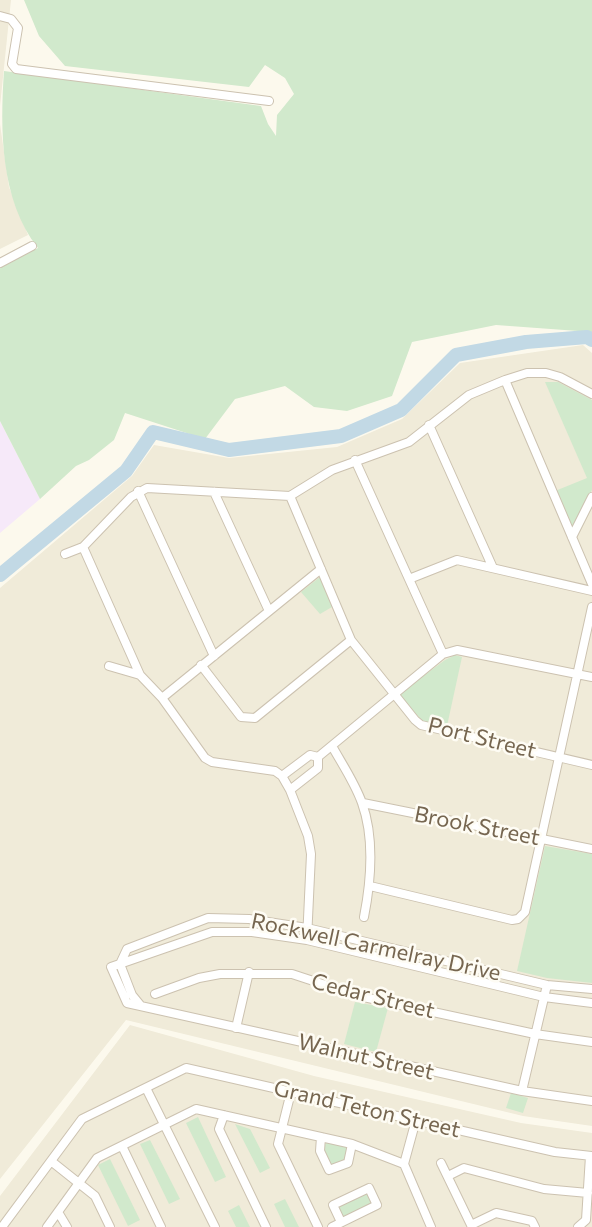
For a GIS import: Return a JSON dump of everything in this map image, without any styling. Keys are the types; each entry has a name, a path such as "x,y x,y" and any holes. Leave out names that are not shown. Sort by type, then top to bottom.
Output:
{"street":[{"path":"0,16 11,19 18,28 12,64 16,69 268,101"},
{"path":"0,263 32,246"},
{"path":"65,554 83,547 138,491 147,488 290,496 320,476 355,460 409,442 469,395 505,380 527,374 546,373 560,377 592,394"},
{"path":"505,380 592,584"},
{"path":"429,425 492,568"},
{"path":"355,460 443,654"},
{"path":"138,491 214,656"},
{"path":"214,492 269,611"},
{"name":"Port Street","path":"290,496 351,640 421,725 592,765"},
{"path":"572,537 592,497"},
{"path":"83,547 140,675 162,698 205,758 212,762 275,771 282,776 290,790 308,836 311,854 307,940"},
{"path":"409,579 457,560 592,591"},
{"path":"162,698 321,569"},
{"path":"370,886 512,920 518,919 525,912 592,606"},
{"path":"201,665 241,717 255,718 351,640"},
{"path":"318,757 443,654 457,650 592,677"},
{"path":"109,666 140,675"},
{"path":"332,746 363,803 370,849 370,886 364,917"},
{"path":"282,776 310,755 318,757"},
{"path":"290,790 318,768 318,757"},
{"name":"Brook Street","path":"363,803 592,849"},
{"name":"Rockwell Carmelray Drive","path":"120,964 127,949 208,918 249,919 307,928 547,984 592,989"},
{"name":"Rockwell Carmelray Drive","path":"120,964 212,932 252,932 307,940 544,997 592,1003"},
{"path":"120,964 132,995 141,1006 127,1003 111,967 120,964"},
{"path":"236,1028 249,972"},
{"name":"Cedar Street","path":"155,994 199,978 249,972 292,974 359,996 535,1034 592,1042"},
{"path":"522,1091 547,984"},
{"name":"Walnut Street","path":"141,1006 522,1091 592,1101"},
{"name":"Grand Teton Street","path":"2,1227 82,1119 186,1068 555,1152 591,1156"},
{"path":"146,1088 214,1227"},
{"path":"291,1092 280,1128 278,1144 318,1227"},
{"path":"47,1227 98,1158 196,1109 352,1144 404,1164"},
{"path":"224,1115 219,1129 266,1227"},
{"path":"416,1120 404,1164 430,1227"},
{"path":"321,1137 320,1151 329,1170 348,1163 352,1144"},
{"path":"122,1146 161,1227"},
{"path":"578,1227 586,1220 591,1156"},
{"path":"51,1161 95,1196 110,1227"},
{"path":"441,1163 471,1226 496,1213 532,1221 535,1227"},
{"path":"448,1176 464,1168 544,1189 588,1193"},
{"path":"332,1227 377,1205 369,1188 333,1205 341,1222"},
{"path":"58,1212 67,1227"}],"shaded area":[{"path":"0,0 11,0 0,106"},
{"path":"0,124 9,187 28,235 0,249"},
{"path":"583,345 592,353 592,1126 523,1116 126,1020 0,1179 0,588 132,476 154,445 229,458 337,447 402,419 460,363"},
{"path":"0,421 40,499 0,533"},
{"path":"130,1025 314,1076 521,1123 592,1133 592,1227 0,1227 0,1196"}],"green space":[{"path":"24,0 592,0 592,340 578,331 496,325 412,342 392,396 347,411 314,407 285,386 235,399 205,439 125,413 114,440 89,460 76,466 40,499 0,421 0,268 38,248 25,229 9,186 3,140 4,71 261,106 276,136 277,115 294,94 285,78 265,65 249,87 65,66 39,36"},
{"path":"545,382 558,382 592,400 592,490 572,532 555,491 587,478"},
{"path":"320,577 332,607 320,614 301,592"},
{"path":"455,655 462,657 447,726 423,722 399,694"},
{"path":"545,846 592,854 592,983 547,978 517,971"},
{"path":"355,1002 388,1008 376,1052 344,1044"},
{"path":"511,1093 528,1098 523,1113 506,1108"},
{"path":"198,1117 226,1177 215,1182 186,1123"},
{"path":"235,1124 250,1129 270,1168 260,1173"},
{"path":"150,1140 180,1199 169,1204 140,1144"},
{"path":"326,1143 348,1147 346,1161 330,1167 323,1150"},
{"path":"110,1159 140,1220 128,1226 98,1165"},
{"path":"367,1191 373,1205 343,1219 337,1205"},
{"path":"285,1199 299,1227 285,1227 274,1204"},
{"path":"239,1205 250,1227 236,1227 228,1211"}],"waterway":[{"path":"0,575 126,471 153,432 229,450 341,436 401,410 456,355 526,342 587,337 592,340"}]}
